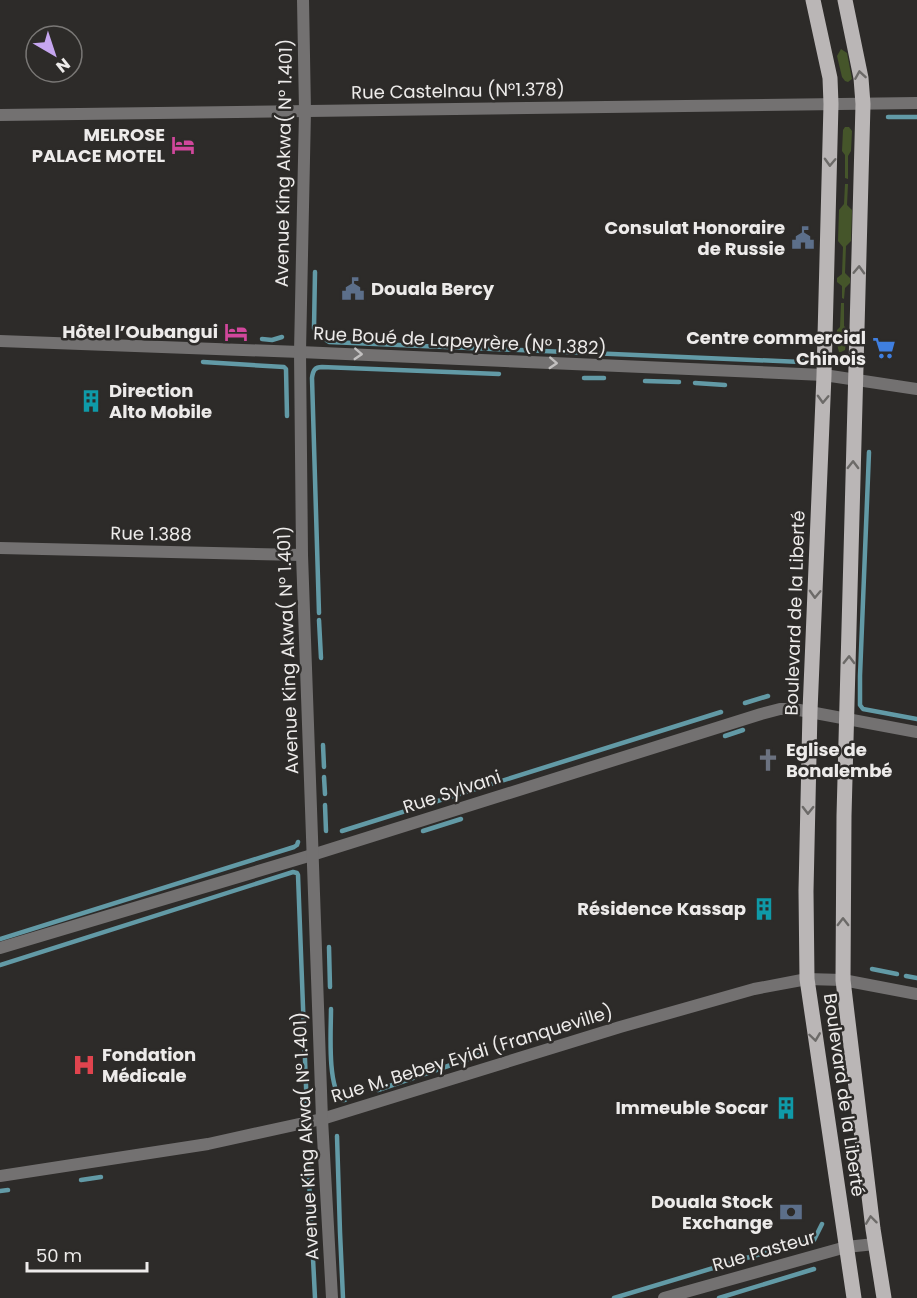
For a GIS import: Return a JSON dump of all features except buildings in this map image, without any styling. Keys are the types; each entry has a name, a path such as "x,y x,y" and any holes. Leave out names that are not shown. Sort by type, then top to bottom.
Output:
{"main road":[{"name":"Boulevard de la Liberté","path":"813,0 830,78 831,104 824,375 810,711 807,979 854,1298"},
{"name":"Boulevard de la Liberté","path":"845,0 861,78 863,104 844,816 843,980 875,1244 884,1298"}],"street":[{"name":"Avenue King Akwa( N° 1.401)","path":"303,0 305,111 300,351 302,555 322,1119 332,1298"},
{"name":"Rue Castelnau (N°1.378)","path":"0,115 917,103"},
{"name":"Rue Boué de Lapeyrère (N° 1.382)","path":"0,341 300,351 824,375 917,389"},
{"name":"Rue 1.388","path":"0,548 302,555"},
{"name":"Rue Sylvani","path":"0,948 312,855 780,709 810,711 917,732"},
{"name":"Rue M. Bebey Eyidi (Franqueville)","path":"0,1176 208,1144 322,1119 620,1026 754,989 807,979 843,980 917,994"},
{"name":"Rue Pasteur","path":"664,1298 846,1247 875,1244"}],"green space":[{"path":"841,49 847,53 852,79 848,82 842,77 837,56"},
{"path":"845,127 849,127 852,131 851,151 848,156 848,179 845,178 845,155 842,151"},
{"path":"845,184 848,184 847,205 852,210 851,241 846,246 845,273 850,278 850,283 845,288 844,299 842,298 842,286 837,282 837,278 842,274 843,247 838,241 839,210 844,204"},
{"path":"841,303 844,303 844,326 847,329 848,338 845,350 839,352 837,330 840,327"}],"waterway":[{"path":"888,117 917,117"},
{"path":"315,272 314,328 317,334 329,342 801,362 812,357"},
{"path":"262,339 272,340 282,337"},
{"path":"203,362 284,367 286,369 287,416"},
{"path":"319,613 312,378 315,370 322,367 499,374"},
{"path":"584,378 604,378"},
{"path":"645,381 679,382"},
{"path":"695,383 725,385"},
{"path":"869,452 860,705 863,709 917,719"},
{"path":"319,620 321,658"},
{"path":"745,703 768,696"},
{"path":"342,831 721,712"},
{"path":"725,736 743,730"},
{"path":"323,745 324,767"},
{"path":"324,777 325,794"},
{"path":"325,805 326,831"},
{"path":"423,831 461,819"},
{"path":"0,939 294,847 298,842"},
{"path":"0,965 293,872 297,873 306,1114"},
{"path":"329,947 330,987"},
{"path":"872,969 897,974"},
{"path":"906,976 917,978"},
{"path":"331,1009 332,1071 337,1093 342,1100 345,1100"},
{"path":"378,1090 483,1054"},
{"path":"337,1136 343,1298"},
{"path":"308,1159 315,1298"},
{"path":"81,1180 101,1177"},
{"path":"0,1191 8,1190"},
{"path":"614,1298 814,1240 822,1224"},
{"path":"719,1298 814,1269"}],"place":[{"name":"MELROSE PALACE MOTEL","path":"183,145"},
{"name":"Consulat Honoraire de Russie","path":"803,238"},
{"name":"Douala Bercy","path":"353,289"},
{"name":"Hôtel l’Oubangui","path":"236,332"},
{"name":"Centre commercial Chinois","path":"884,348"},
{"name":"Direction Alto Mobile","path":"91,401"},
{"name":"Eglise de Bonalembé","path":"768,760"},
{"name":"Résidence Kassap","path":"764,909"},
{"name":"Fondation Médicale","path":"84,1065"},
{"name":"Immeuble Socar","path":"786,1108"},
{"name":"Douala Stock Exchange","path":"791,1212"}]}
